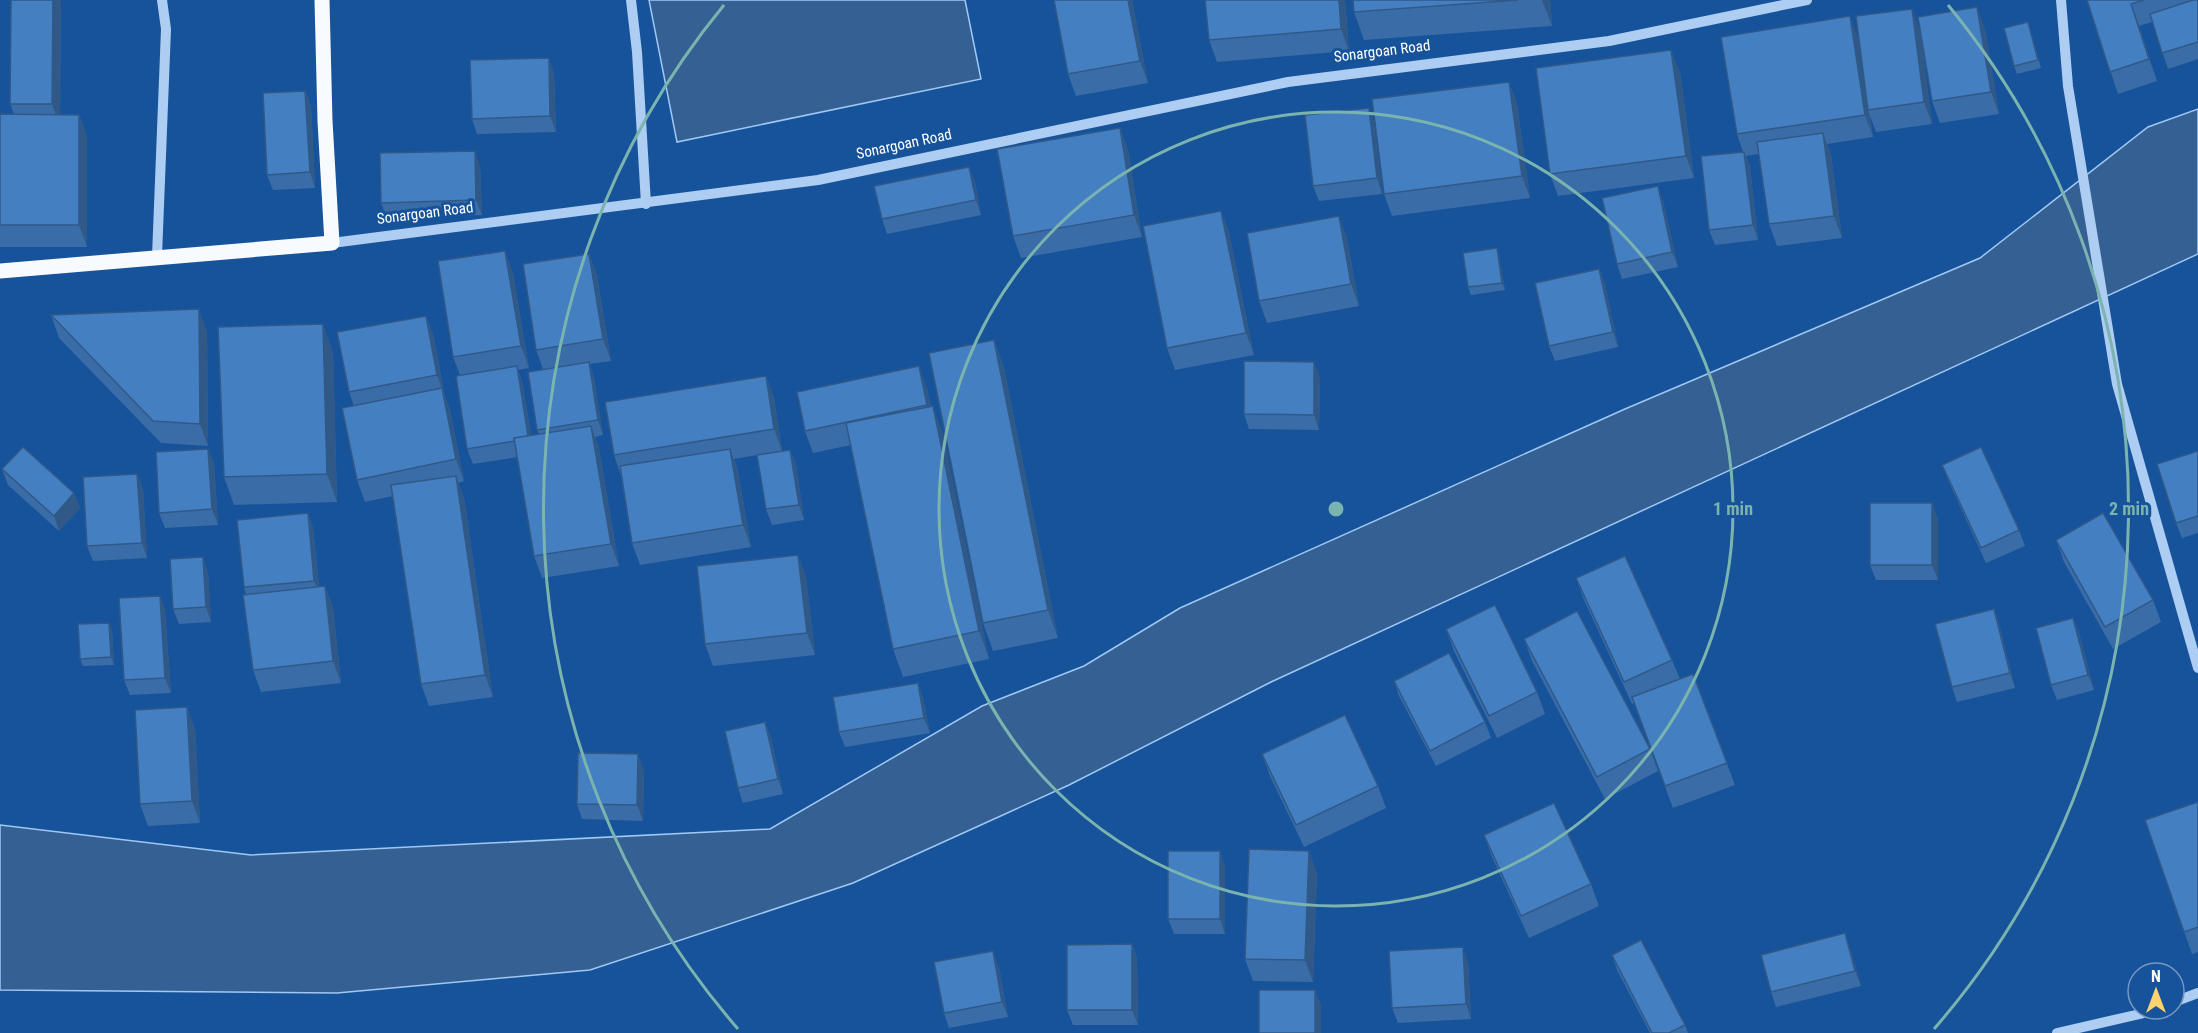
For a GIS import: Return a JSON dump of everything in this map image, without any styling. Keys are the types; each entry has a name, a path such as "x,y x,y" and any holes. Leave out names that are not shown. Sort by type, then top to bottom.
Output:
{"main road":[{"path":"322,0 325,121 332,243"},
{"name":"Sonargoan Road","path":"0,271 332,243"}],"street":[{"path":"157,256 166,29 162,0"},
{"path":"631,0 637,52 646,204"},
{"name":"Sonargoan Road","path":"332,243 818,180 1288,82 1609,40 1807,0"},
{"path":"2061,0 2068,86 2117,384 2198,668"},
{"path":"2057,1033 2126,1017"}],"water":[{"path":"649,0 965,0 981,79 677,142"},
{"path":"2198,109 2198,254 1271,682 1069,785 853,883 590,970 337,993 0,990 0,825 251,855 770,829 982,706 1084,666 1180,608 1625,409 1980,258 2148,127"}],"building":[{"path":"11,0 53,0 52,104 10,104"},
{"path":"1054,0 1128,0 1140,61 1068,74"},
{"path":"1205,0 1339,0 1341,29 1209,40"},
{"path":"1353,0 1518,0 1354,12"},
{"path":"2087,0 2144,0 2131,4 2149,59 2110,72"},
{"path":"2198,0 2198,42 2162,53 2150,14"},
{"path":"1977,7 1991,92 1932,101 1918,17"},
{"path":"1912,9 1924,102 1868,110 1856,16"},
{"path":"1850,16 1865,115 1737,134 1721,37"},
{"path":"2028,22 2038,60 2014,66 2004,28"},
{"path":"1671,50 1686,156 1550,174 1536,68"},
{"path":"549,58 550,116 472,119 470,60"},
{"path":"1509,82 1522,176 1384,194 1372,99"},
{"path":"305,91 310,172 267,175 263,93"},
{"path":"1369,108 1377,178 1313,186 1305,115"},
{"path":"0,114 79,115 79,225 0,225"},
{"path":"1120,128 1134,215 1013,236 997,149"},
{"path":"1823,133 1834,216 1769,224 1757,142"},
{"path":"475,151 476,200 381,203 380,153"},
{"path":"1744,152 1753,225 1709,230 1701,156"},
{"path":"969,167 976,200 882,219 874,186"},
{"path":"1658,186 1672,252 1617,264 1602,198"},
{"path":"1221,211 1246,333 1167,348 1143,226"},
{"path":"1339,216 1351,284 1259,301 1247,233"},
{"path":"1497,248 1502,283 1468,287 1463,253"},
{"path":"505,251 521,346 453,357 438,261"},
{"path":"589,254 603,339 536,350 523,264"},
{"path":"1599,269 1613,332 1549,346 1535,283"},
{"path":"199,309 200,424 153,421 51,315"},
{"path":"426,316 437,375 349,392 337,332"},
{"path":"323,324 327,474 224,477 218,327"},
{"path":"994,340 1048,610 983,623 929,353"},
{"path":"1244,361 1314,362 1314,415 1244,414"},
{"path":"589,362 598,420 537,430 528,372"},
{"path":"517,366 528,436 514,438 515,441 467,449 456,376"},
{"path":"919,366 927,405 805,431 797,392"},
{"path":"766,376 774,429 614,455 605,402"},
{"path":"442,388 456,459 357,480 342,408"},
{"path":"933,406 979,631 893,649 846,423"},
{"path":"591,426 611,544 534,556 514,438"},
{"path":"23,447 74,493 54,516 2,469"},
{"path":"1981,447 2019,530 1981,548 1942,465"},
{"path":"208,449 212,509 159,513 156,452"},
{"path":"730,449 743,525 632,543 620,466"},
{"path":"790,450 799,505 766,509 757,455"},
{"path":"2198,451 2198,516 2176,523 2157,464"},
{"path":"137,474 142,543 87,546 83,477"},
{"path":"456,476 485,675 421,684 391,485"},
{"path":"1870,503 1932,503 1932,565 1870,565"},
{"path":"308,513 314,581 244,587 237,520"},
{"path":"2103,513 2153,600 2105,627 2056,540"},
{"path":"798,555 807,633 705,644 697,566"},
{"path":"1625,556 1672,660 1624,682 1576,578"},
{"path":"203,557 206,607 173,609 170,559"},
{"path":"325,586 333,661 253,670 243,595"},
{"path":"160,596 165,678 124,680 119,598"},
{"path":"1495,605 1537,692 1489,716 1446,629"},
{"path":"1994,609 2010,673 1952,687 1935,624"},
{"path":"1577,611 1650,749 1597,777 1524,639"},
{"path":"2073,618 2088,675 2051,685 2036,628"},
{"path":"109,623 111,657 80,659 78,624"},
{"path":"1449,653 1485,722 1430,751 1394,681"},
{"path":"1693,674 1727,763 1665,786 1632,697"},
{"path":"918,683 924,718 839,732 833,697"},
{"path":"187,707 192,801 140,804 135,710"},
{"path":"1345,715 1378,786 1296,825 1262,754"},
{"path":"765,722 778,779 738,788 725,731"},
{"path":"578,753 638,754 637,805 577,804"},
{"path":"2198,802 2198,927 2184,932 2145,820"},
{"path":"1554,803 1591,884 1521,916 1484,835"},
{"path":"1249,849 1309,851 1305,960 1245,959"},
{"path":"1168,851 1220,851 1220,919 1168,919"},
{"path":"1845,933 1855,971 1771,992 1761,955"},
{"path":"1641,940 1685,1025 1669,1033 1652,1033 1612,955"},
{"path":"1132,944 1132,1010 1067,1010 1067,945"},
{"path":"1463,947 1466,1004 1392,1008 1389,951"},
{"path":"993,951 1002,1002 944,1013 934,962"},
{"path":"1259,990 1315,990 1315,1033 1259,1033"}]}
